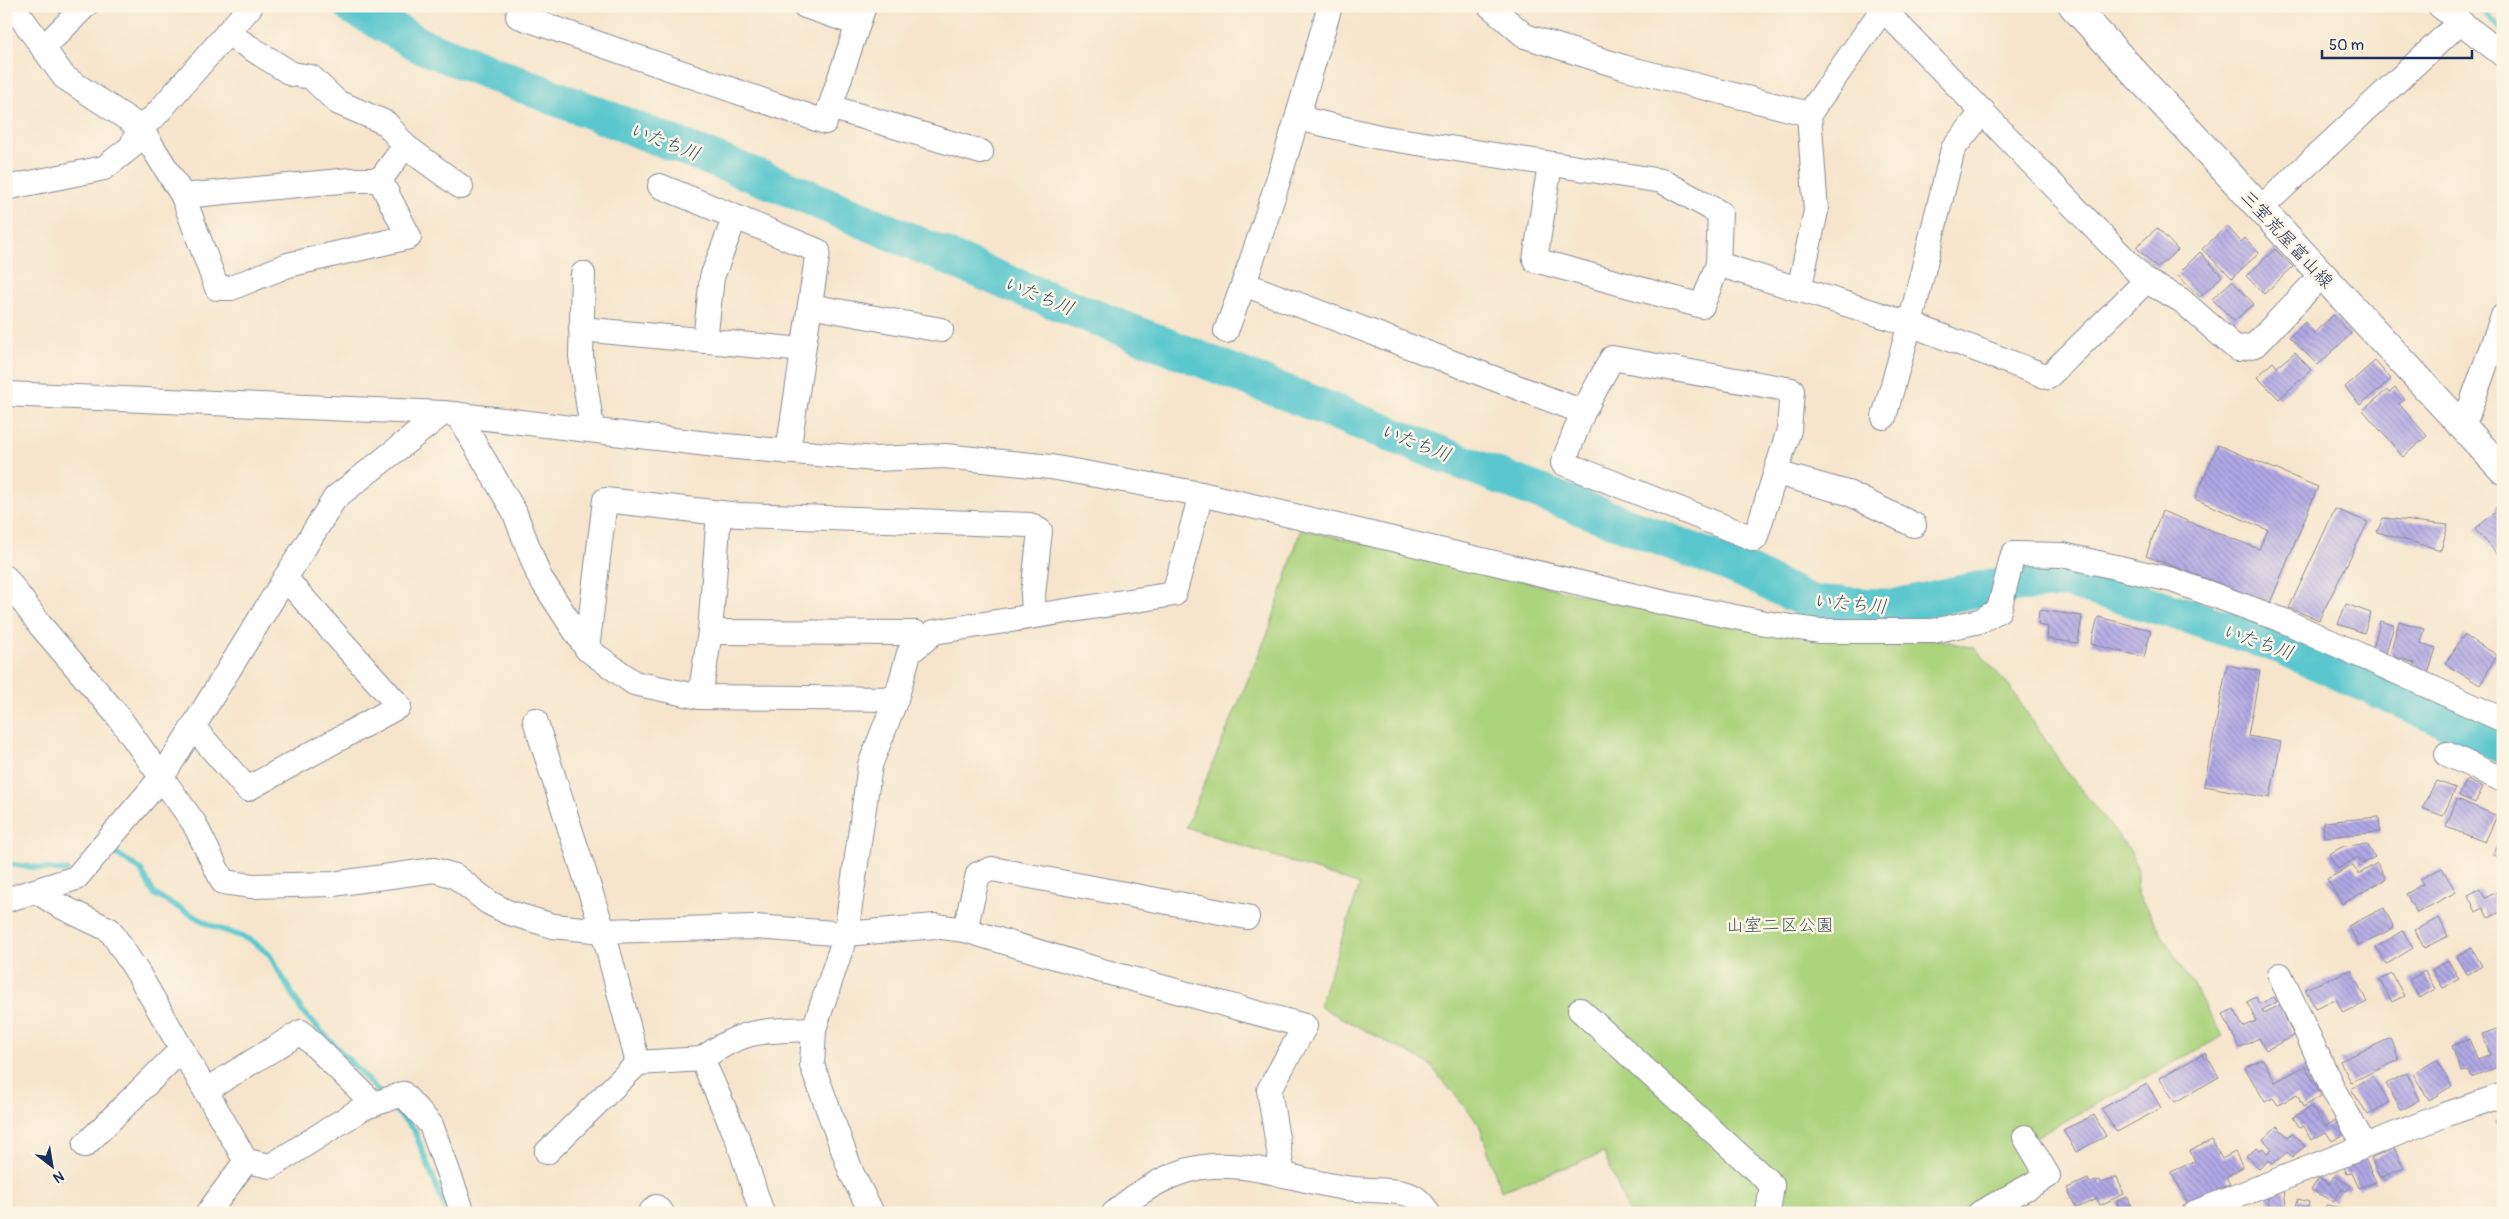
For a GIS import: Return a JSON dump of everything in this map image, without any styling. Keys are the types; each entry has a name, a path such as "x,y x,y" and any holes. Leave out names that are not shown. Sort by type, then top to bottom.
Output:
{"main road":[{"name":"三室荒屋富山線","path":"2074,6 2321,276 2503,470"}],"street":[{"path":"13,6 64,77 140,127 183,196 217,288 231,288 288,265 409,237 380,180"},
{"path":"44,48 85,6"},
{"path":"6,188 104,168 132,147 140,127 154,117 251,6"},
{"path":"521,6 518,16 825,122 861,15 806,6"},
{"path":"1226,332 1244,284 1298,118 1330,6"},
{"path":"2440,6 2503,55"},
{"path":"1799,290 1816,211 1809,114 1884,8 2146,281 2181,300 2237,349 2255,344 2321,276"},
{"path":"1506,11 1525,36 1623,67 1809,114"},
{"path":"2260,209 2460,22"},
{"path":"227,33 292,74 311,77 337,102 386,123 405,146 461,188"},
{"path":"830,107 981,152"},
{"path":"1884,417 1910,324 1953,148 1983,111"},
{"path":"1298,118 1379,137 1662,181 1720,213 1718,264 1702,306 1535,260 1550,164"},
{"path":"380,180 405,146"},
{"path":"183,196 352,180 380,180"},
{"path":"660,186 818,251 788,452"},
{"path":"706,341 712,277 735,217"},
{"path":"1718,264 1910,324 2048,377 2146,281"},
{"path":"583,274 581,356 592,429"},
{"path":"1244,284 1583,412"},
{"path":"810,306 941,330"},
{"path":"2463,427 2503,316"},
{"path":"581,329 803,350"},
{"path":"1612,358 1792,390 1789,430 1776,472 1755,539 1563,463 1583,412 1612,358"},
{"path":"6,394 450,414 788,452 875,459 945,456 1050,467 1201,494 1665,603 1765,623 1819,631 1933,631 1980,621 1999,610 2013,554 2063,555 2172,580 2282,620 2503,720"},
{"path":"6,900 76,878 162,778 335,498 450,414"},
{"path":"450,414 514,511 539,576 587,649 634,683 700,697 896,700"},
{"path":"1776,472 1848,493 1914,525"},
{"path":"872,1213 852,1174 812,1065 814,1028 846,934 870,765 896,700 909,653 934,632 1174,594 1201,494"},
{"path":"587,649 605,500 720,513 1030,525 1040,531 1033,594 1034,616"},
{"path":"700,697 710,632 720,513"},
{"path":"6,578 40,625 118,716 194,823 223,882 252,886 333,884 434,870 455,876 488,902 507,912 552,926 603,931 755,927 846,934 936,926 965,930 1099,970 1305,1026 1269,1090 1283,1175"},
{"path":"193,727 247,789 399,706 285,578"},
{"path":"710,632 916,633 923,641"},
{"path":"535,720 603,931 638,1063"},
{"path":"2447,754 2503,780"},
{"path":"965,930 978,874 992,869 1247,917"},
{"path":"36,891 58,905 110,930 138,972 246,1161 271,1166 363,1108 403,1094 430,1125 463,1213"},
{"path":"2280,975 2334,1090 2365,1146"},
{"path":"1580,1010 1772,1185 1768,1213"},
{"path":"547,1152 638,1063 702,1059 722,1044 752,1032 814,1028"},
{"path":"206,1090 301,1032 374,1104"},
{"path":"85,1145 182,1049"},
{"path":"702,1059 738,1140 762,1213"},
{"path":"2194,1213 2447,1114 2503,1095"},
{"path":"1980,1213 2048,1176 2025,1137"},
{"path":"208,1213 246,1161"},
{"path":"1114,1213 1131,1198 1172,1175 1210,1166 1241,1166 1346,1188 1404,1193 1422,1201 1428,1213"},
{"path":"650,1213 656,1207 662,1213"}],"green space":[{"name":"山室二区公園","path":"1301,529 1664,614 1940,640 1975,648 2009,686 2067,772 2129,849 2137,867 2137,893 2223,1036 2015,1148 2024,1170 2022,1180 1953,1213 1629,1213 1604,1153 1501,1191 1479,1124 1429,1064 1319,1006 1360,885 1186,827 1269,630"}],"building":[{"path":"2227,226 2241,242 2245,238 2259,253 2232,278 2202,249"},
{"path":"2157,228 2178,250 2157,268 2136,247"},
{"path":"2275,249 2293,267 2264,294 2246,276"},
{"path":"2200,252 2222,276 2200,297 2177,275"},
{"path":"2232,281 2254,304 2234,321 2212,299"},
{"path":"2333,315 2351,334 2318,365 2289,337 2305,322 2314,333"},
{"path":"2295,352 2311,370 2279,399 2257,377 2273,362 2277,367"},
{"path":"2375,361 2391,379 2360,405 2345,387"},
{"path":"2395,388 2405,399 2399,404 2427,436 2403,457 2363,410 2387,390 2389,393"},
{"path":"2218,445 2318,487 2270,603 2146,556 2162,511 2259,549 2268,530 2195,499"},
{"path":"2503,501 2503,552 2498,555 2475,529 2497,511 2495,508"},
{"path":"2335,509 2368,522 2319,620 2289,608"},
{"path":"2383,518 2448,525 2441,550 2377,532"},
{"path":"2346,604 2371,613 2364,633 2338,624"},
{"path":"2039,610 2082,616 2078,643 2047,639 2048,627 2038,625"},
{"path":"2098,617 2151,630 2144,657 2091,644"},
{"path":"2380,621 2394,625 2386,653 2373,649"},
{"path":"2399,621 2425,629 2421,643 2436,648 2428,674 2413,669 2415,663 2390,655"},
{"path":"2464,635 2497,655 2480,685 2445,664"},
{"path":"2227,665 2260,671 2248,736 2281,742 2270,798 2204,786"},
{"path":"2467,780 2483,787 2475,803 2459,796"},
{"path":"2436,781 2456,788 2443,816 2422,808"},
{"path":"2457,799 2497,816 2485,842 2446,827"},
{"path":"2379,817 2380,832 2324,837 2323,822"},
{"path":"2503,835 2503,859 2493,854"},
{"path":"2367,844 2375,857 2362,864 2358,857 2338,869 2329,854 2344,846"},
{"path":"2377,863 2386,879 2342,904 2327,879 2353,865 2359,874"},
{"path":"2442,868 2456,892 2417,913 2406,894 2423,884 2420,879"},
{"path":"2480,889 2485,898 2503,889 2503,911 2488,918 2483,908 2476,912 2468,895"},
{"path":"2384,908 2394,928 2359,945 2348,926"},
{"path":"2439,918 2448,936 2424,948 2415,930"},
{"path":"2403,931 2413,948 2387,964 2376,947"},
{"path":"2472,948 2482,966 2467,975 2456,957"},
{"path":"2448,960 2459,979 2443,988 2432,970"},
{"path":"2351,970 2367,1002 2343,1013 2336,999 2315,1008 2305,989"},
{"path":"2425,971 2435,989 2420,998 2409,980"},
{"path":"2392,974 2404,996 2392,1002 2380,980"},
{"path":"2256,997 2259,1004 2274,997 2277,1002 2262,1010 2264,1013 2280,1005 2294,1036 2266,1050 2259,1038 2239,1048 2223,1014 2234,1009 2243,1027 2256,1021 2247,1002"},
{"path":"2503,1027 2503,1065 2471,1077 2468,1070 2461,1072 2452,1046 2469,1039 2478,1060 2490,1055 2482,1034"},
{"path":"2391,1038 2399,1060 2351,1082 2340,1061"},
{"path":"2205,1053 2219,1077 2175,1102 2159,1078"},
{"path":"2263,1059 2275,1082 2305,1066 2321,1096 2303,1107 2297,1095 2278,1105 2273,1098 2265,1102 2245,1068"},
{"path":"2436,1060 2452,1086 2429,1100 2413,1074"},
{"path":"2407,1073 2420,1100 2401,1110 2386,1084"},
{"path":"2373,1076 2389,1102 2368,1115 2351,1089"},
{"path":"2147,1084 2161,1108 2117,1132 2101,1109"},
{"path":"2311,1107 2326,1126 2336,1120 2345,1134 2332,1141 2326,1132 2311,1140 2303,1126 2300,1128 2293,1117"},
{"path":"2094,1115 2106,1136 2076,1152 2063,1130"},
{"path":"2503,1118 2503,1138 2495,1121"},
{"path":"2277,1126 2288,1137 2292,1133 2305,1146 2292,1157 2287,1152 2273,1164 2269,1160 2259,1169 2246,1156 2257,1148 2260,1150 2263,1148 2267,1153 2272,1149 2263,1139"},
{"path":"2212,1140 2222,1159 2235,1152 2243,1167 2226,1177 2230,1184 2189,1205 2171,1172 2195,1161 2190,1151"},
{"path":"2394,1148 2404,1168 2380,1178 2371,1159"},
{"path":"2365,1159 2376,1182 2359,1188 2352,1173 2347,1174 2344,1167"},
{"path":"2334,1176 2351,1186 2347,1191 2342,1189 2334,1201 2311,1190 2319,1178 2329,1184"},
{"path":"2117,1177 2124,1194 2100,1205 2097,1199 2076,1208 2067,1188 2088,1179 2090,1183 2100,1180 2101,1183"},
{"path":"2284,1190 2287,1213 2270,1213 2267,1191"},
{"path":"2128,1197 2132,1209 2127,1210 2128,1213 2115,1213 2114,1211 2119,1209 2117,1201"},
{"path":"2298,1199 2309,1202 2306,1213 2295,1213"},
{"path":"2326,1205 2342,1208 2341,1213 2324,1213"}],"waterway":[{"name":"いたち川","path":"351,6 422,46 790,189 1008,283 1441,454 1736,567 1812,603 1893,607 1989,587 2066,580 2169,610 2283,647 2503,746"},
{"path":"2478,6 2503,31"},
{"path":"108,848 141,870 154,894 210,925 251,940 269,954 302,1011 379,1092"},
{"path":"6,864 67,870"},
{"path":"389,1103 414,1130 447,1213"}]}
